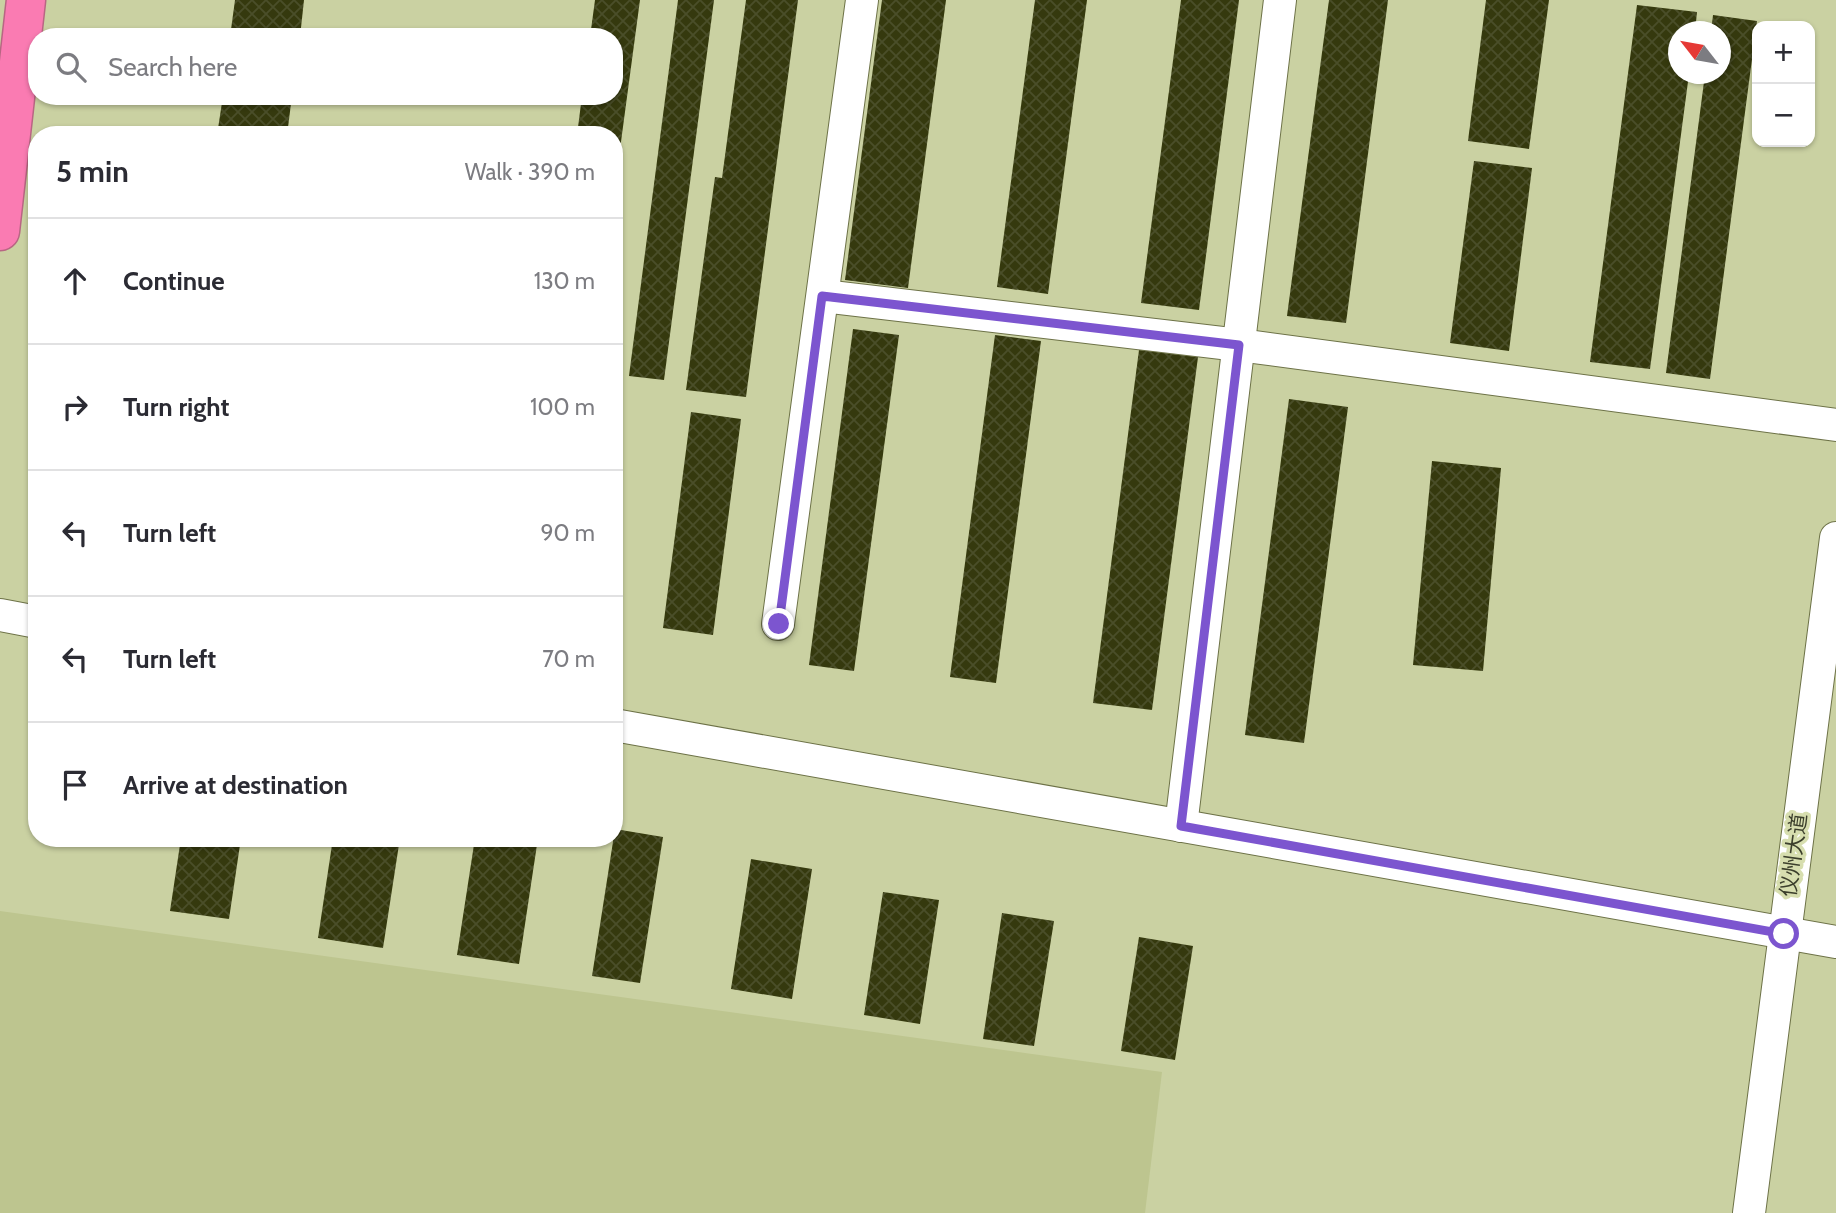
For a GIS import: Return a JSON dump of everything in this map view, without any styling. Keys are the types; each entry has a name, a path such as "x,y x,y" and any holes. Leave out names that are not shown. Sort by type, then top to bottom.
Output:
{"highway":[{"path":"0,231 26,0"}],"street":[{"path":"779,624 862,0"},
{"path":"1181,826 1280,0"},
{"path":"822,296 1239,345 1836,425"},
{"name":"仪州大道","path":"1749,1213 1836,538"},
{"path":"0,615 28,620"},
{"path":"623,727 1836,942"}],"shaded area":[{"path":"0,911 1162,1072 1145,1213 0,1213"}],"building":[{"path":"235,0 304,0 301,28 231,28"},
{"path":"595,0 640,0 623,127 578,126 581,105 623,105 623,28 591,28"},
{"path":"678,0 714,0 664,380 629,376"},
{"path":"746,0 798,0 746,397 686,390 715,177 722,178"},
{"path":"882,0 946,0 908,288 845,280"},
{"path":"1035,0 1087,0 1048,294 997,287"},
{"path":"1181,0 1239,0 1199,310 1141,303"},
{"path":"1329,0 1388,0 1346,323 1287,316"},
{"path":"1486,0 1549,0 1529,149 1468,141"},
{"path":"1637,5 1697,12 1696,21 1668,21 1668,84 1688,84 1650,369 1590,362"},
{"path":"1713,15 1757,21 1752,21 1752,59 1710,379 1666,373 1704,84 1731,84 1731,21 1712,21"},
{"path":"222,105 291,105 288,126 218,126"},
{"path":"1474,161 1532,168 1509,351 1450,343"},
{"path":"853,329 899,335 854,671 809,665"},
{"path":"995,335 1041,341 996,683 950,677"},
{"path":"1139,350 1198,357 1152,710 1093,703"},
{"path":"1289,399 1348,407 1304,743 1245,735"},
{"path":"691,412 741,419 713,635 663,628"},
{"path":"1432,461 1501,468 1483,671 1413,665"},
{"path":"623,830 663,837 640,983 592,976 612,847 623,847"},
{"path":"180,847 240,847 229,919 170,911"},
{"path":"332,847 399,847 383,948 318,938"},
{"path":"474,847 537,847 519,964 457,955"},
{"path":"751,859 812,869 792,999 731,989"},
{"path":"883,892 939,900 920,1024 864,1015"},
{"path":"1002,913 1054,921 1034,1046 983,1039"},
{"path":"1139,937 1193,946 1175,1060 1121,1051"}],"route":[{"path":"779,624 822,296 1239,345 1181,826 1784,934"}]}
